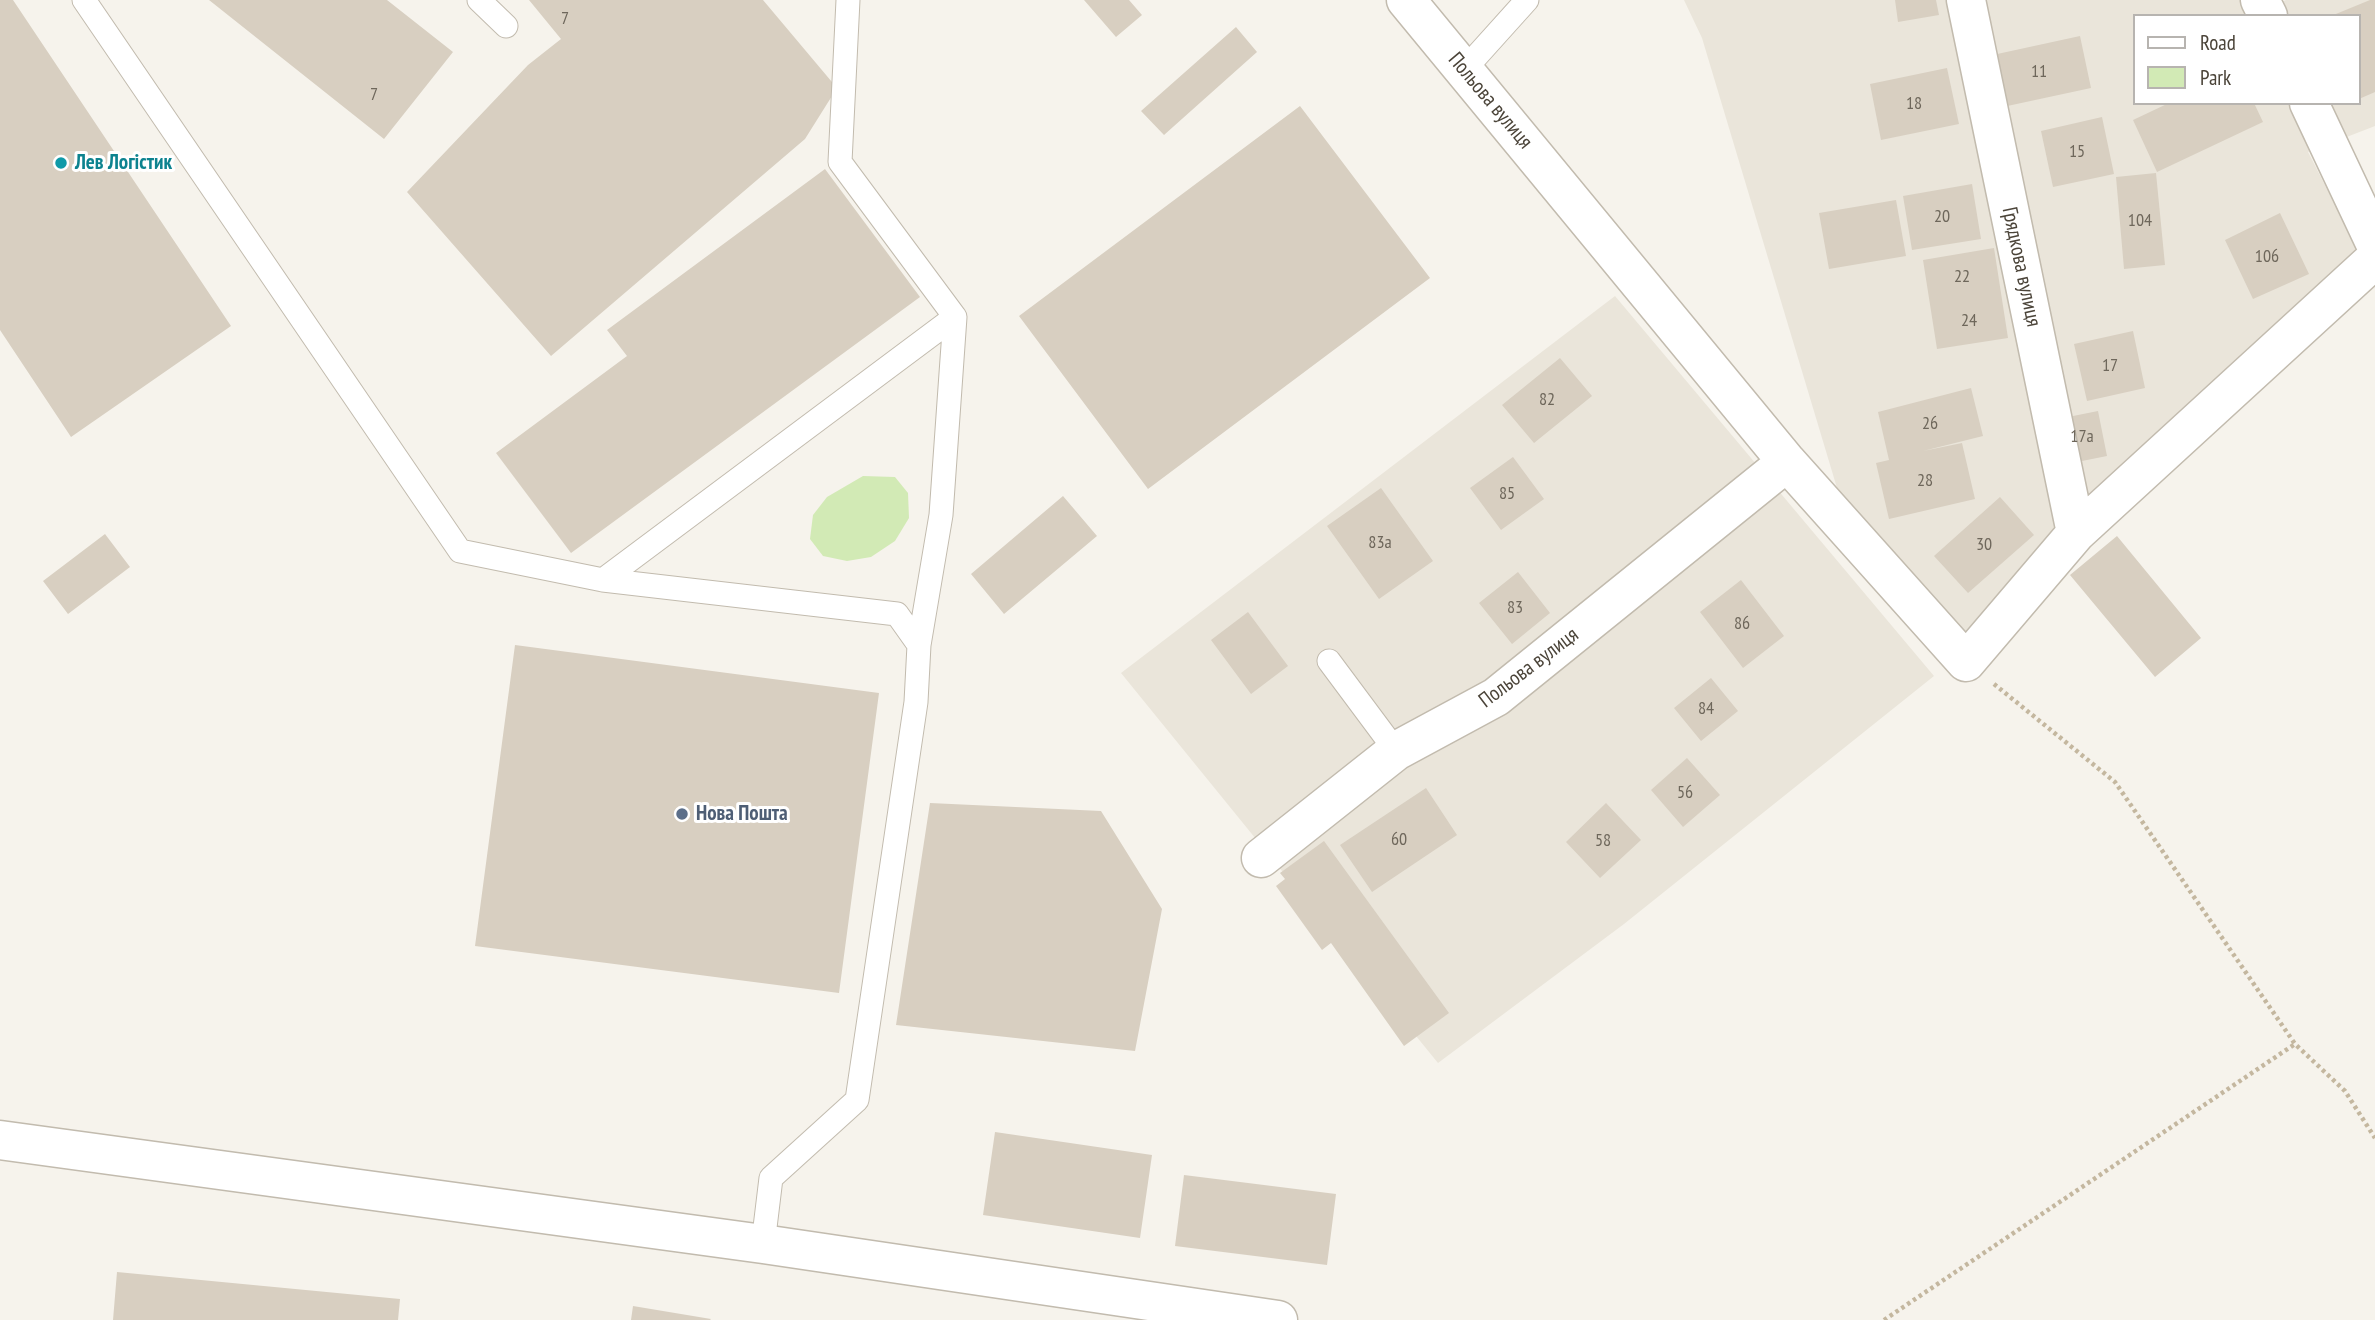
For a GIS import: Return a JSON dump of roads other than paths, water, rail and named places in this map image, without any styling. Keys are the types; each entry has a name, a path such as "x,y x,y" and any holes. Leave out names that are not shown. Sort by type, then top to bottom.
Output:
{"street":[{"name":"Польова вулиця","path":"1406,0 1787,462 1966,662 2076,533"},
{"name":"Грядкова вулиця","path":"1966,0 2076,533"},
{"path":"2310,105 2375,243"},
{"path":"2076,533 2375,259"},
{"name":"Польова вулиця","path":"1261,858 1396,751 1496,697 1787,462"},
{"path":"0,1139 763,1244 1278,1320"}],"lane":[{"path":"84,0 460,551 603,580 897,614 919,645"},
{"path":"479,0 506,26"},
{"path":"763,1244 771,1178 857,1100 916,702 919,645 941,515 954,317 840,162 848,0"},
{"path":"1464,71 1527,0"},
{"path":"603,580 954,317"},
{"path":"1329,661 1396,751"}],"place":[{"name":"Лев Логістик","path":"61,163"},
{"name":"Нова Пошта","path":"682,814"}]}
